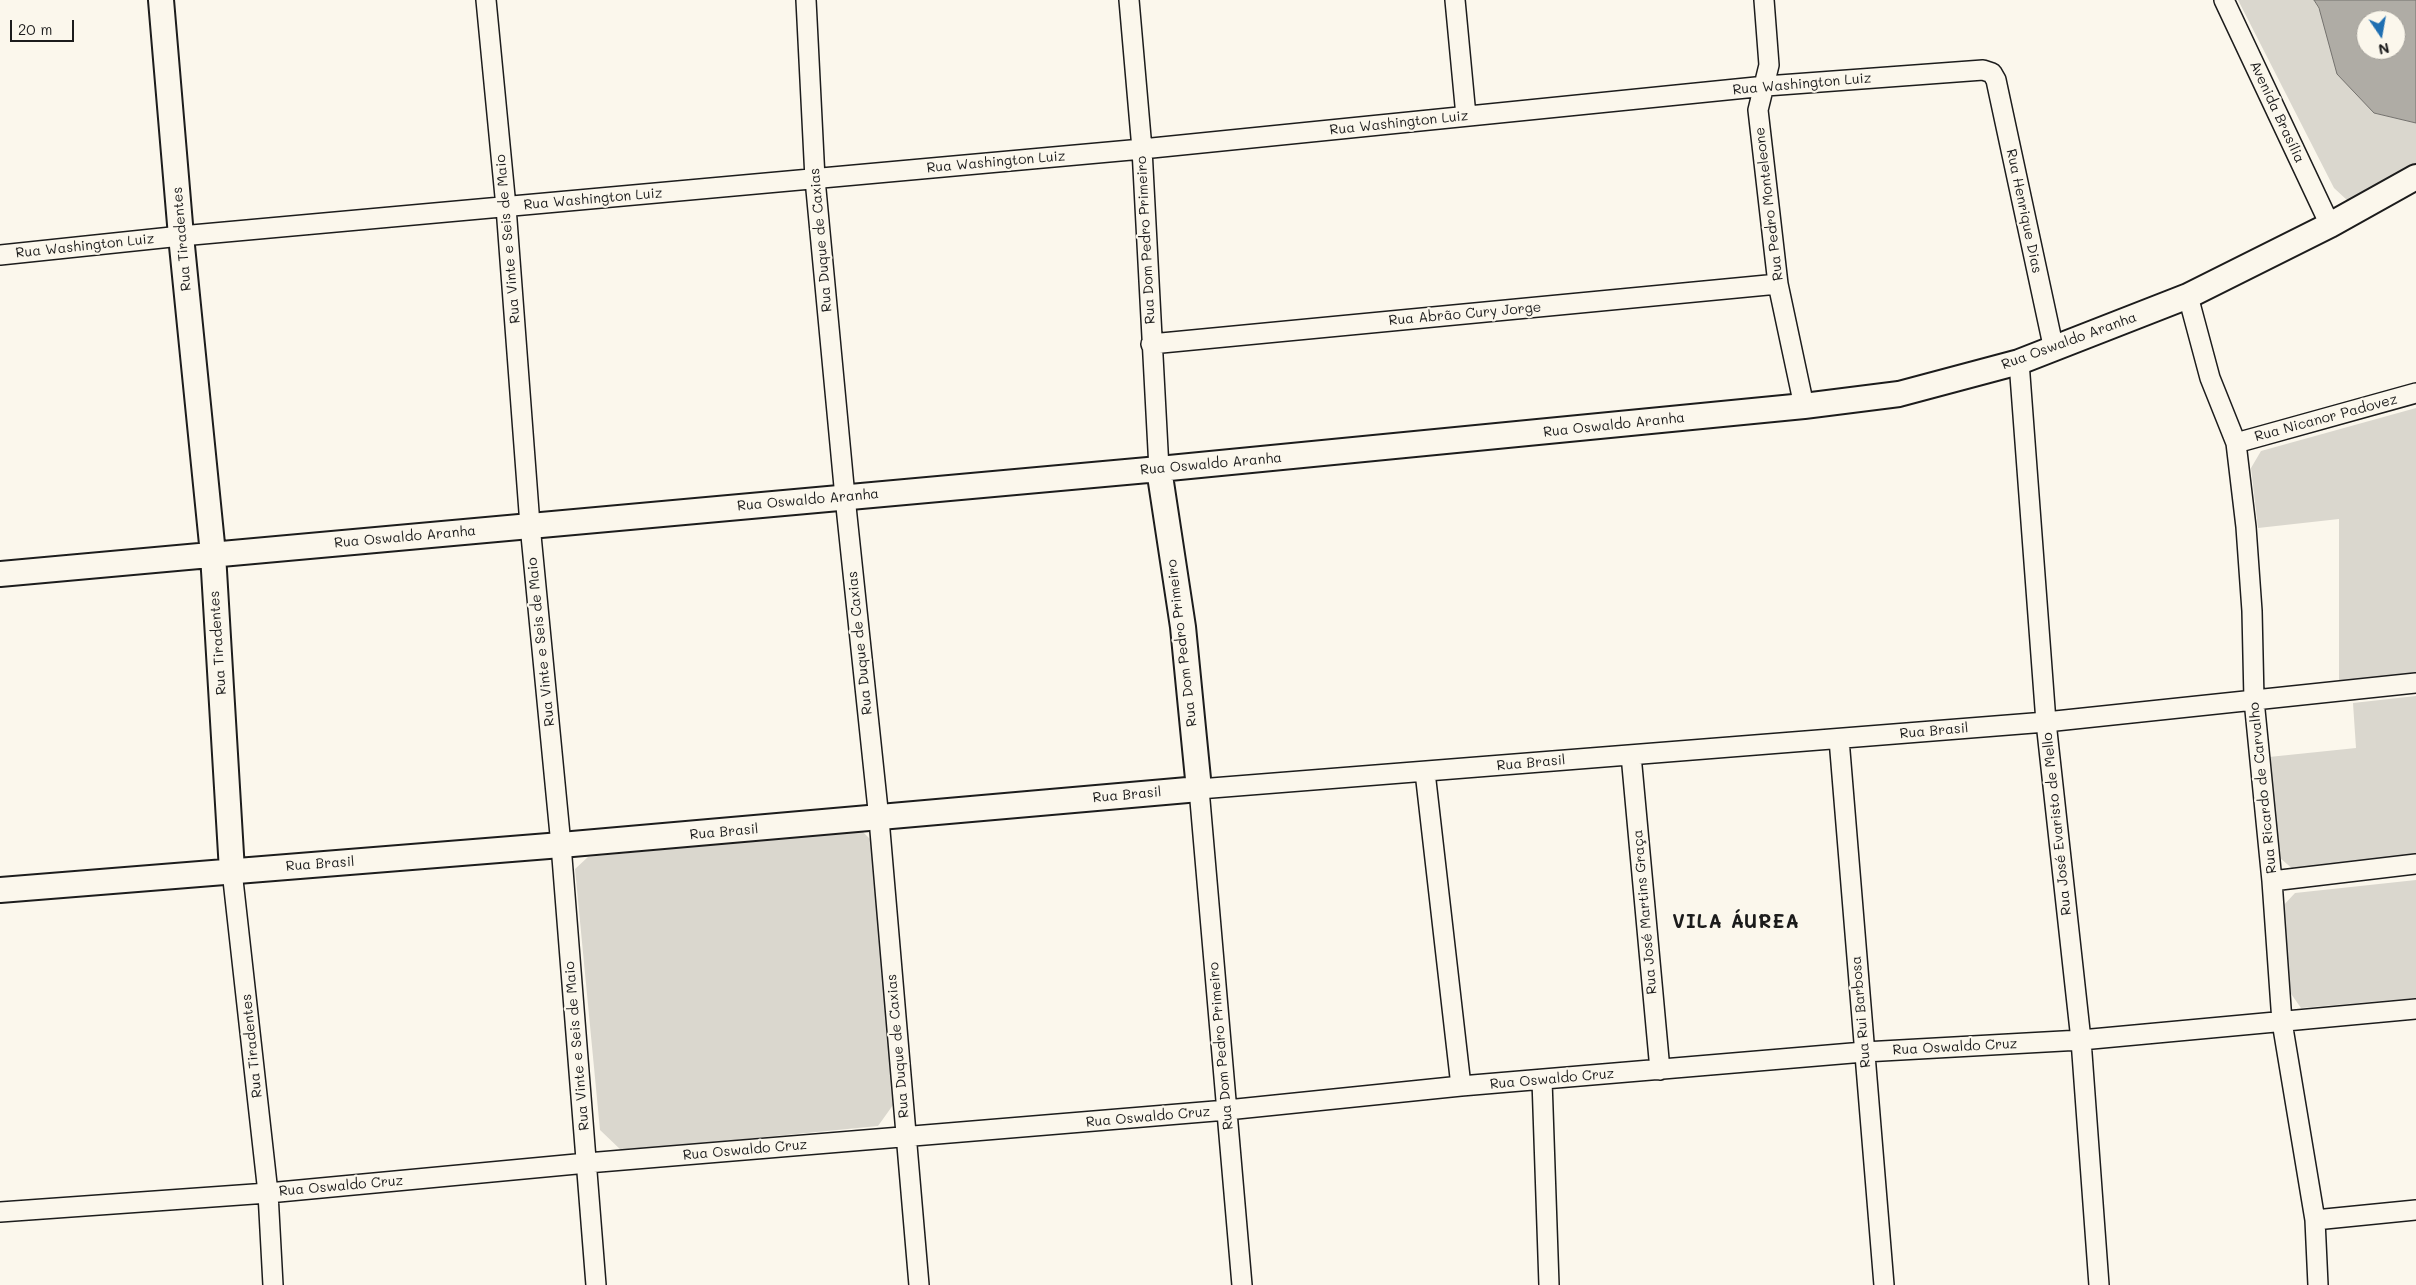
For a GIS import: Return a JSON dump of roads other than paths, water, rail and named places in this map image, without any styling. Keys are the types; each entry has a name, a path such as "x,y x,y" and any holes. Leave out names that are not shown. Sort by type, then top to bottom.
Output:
{"street":[{"name":"Rua Tiradentes","path":"161,0 181,236 213,554 232,871 268,1193 273,1285"},
{"name":"Rua Vinte e Seis de Maio","path":"486,0 506,207 530,525 562,846 596,1285"},
{"name":"Rua Duque de Caxias","path":"806,0 815,179 845,497 879,819 919,1285"},
{"name":"Rua Dom Pedro Primeiro","path":"1129,0 1142,149 1159,469 1183,627 1242,1285"},
{"path":"1455,0 1466,116"},
{"name":"Rua Pedro Monteleone","path":"1764,0 1769,65 1766,86 1758,110 1778,284 1804,406"},
{"name":"Avenida Brasília","path":"2224,0 2330,225"},
{"name":"Rua Washington Luiz","path":"0,255 181,236 1142,149 1766,86 1984,70 1992,73"},
{"name":"Rua Henrique Dias","path":"1992,73 1996,80 2054,350"},
{"name":"Rua Oswaldo Aranha","path":"0,574 1159,469 1804,406 1899,394 2019,362 2054,350 2188,296 2330,225 2416,177"},
{"name":"Rua Oswaldo Aranha","path":"2383,196 2416,185"},
{"name":"Rua Abrão Cury Jorge","path":"1151,344 1778,284"},
{"name":"Rua Ricardo de Carvalho","path":"2188,296 2210,378 2236,443 2250,592 2254,700 2272,881 2282,1022 2315,1220 2318,1285"},
{"name":"Rua José Evaristo de Mello","path":"2019,362 2046,722 2081,1040 2099,1285"},
{"name":"Rua Nicanor Padovez","path":"2236,443 2416,393"},
{"name":"Rua Brasil","path":"0,890 562,846 1199,789 2046,722 2416,683"},
{"name":"Rua Rui Barbosa","path":"1839,739 1884,1285"},
{"name":"Rua José Martins Graça","path":"1631,755 1660,1070"},
{"path":"1425,772 1460,1086"},
{"path":"2272,881 2416,864"},
{"name":"Rua Oswaldo Cruz","path":"0,1212 268,1193 587,1163 1227,1110 1460,1086 1864,1052 2081,1040 2416,1009"},
{"path":"1542,1080 1549,1285"},
{"path":"2315,1220 2416,1210"}],"district":[{"name":"VILA ÁUREA","path":"1736,922"}]}
